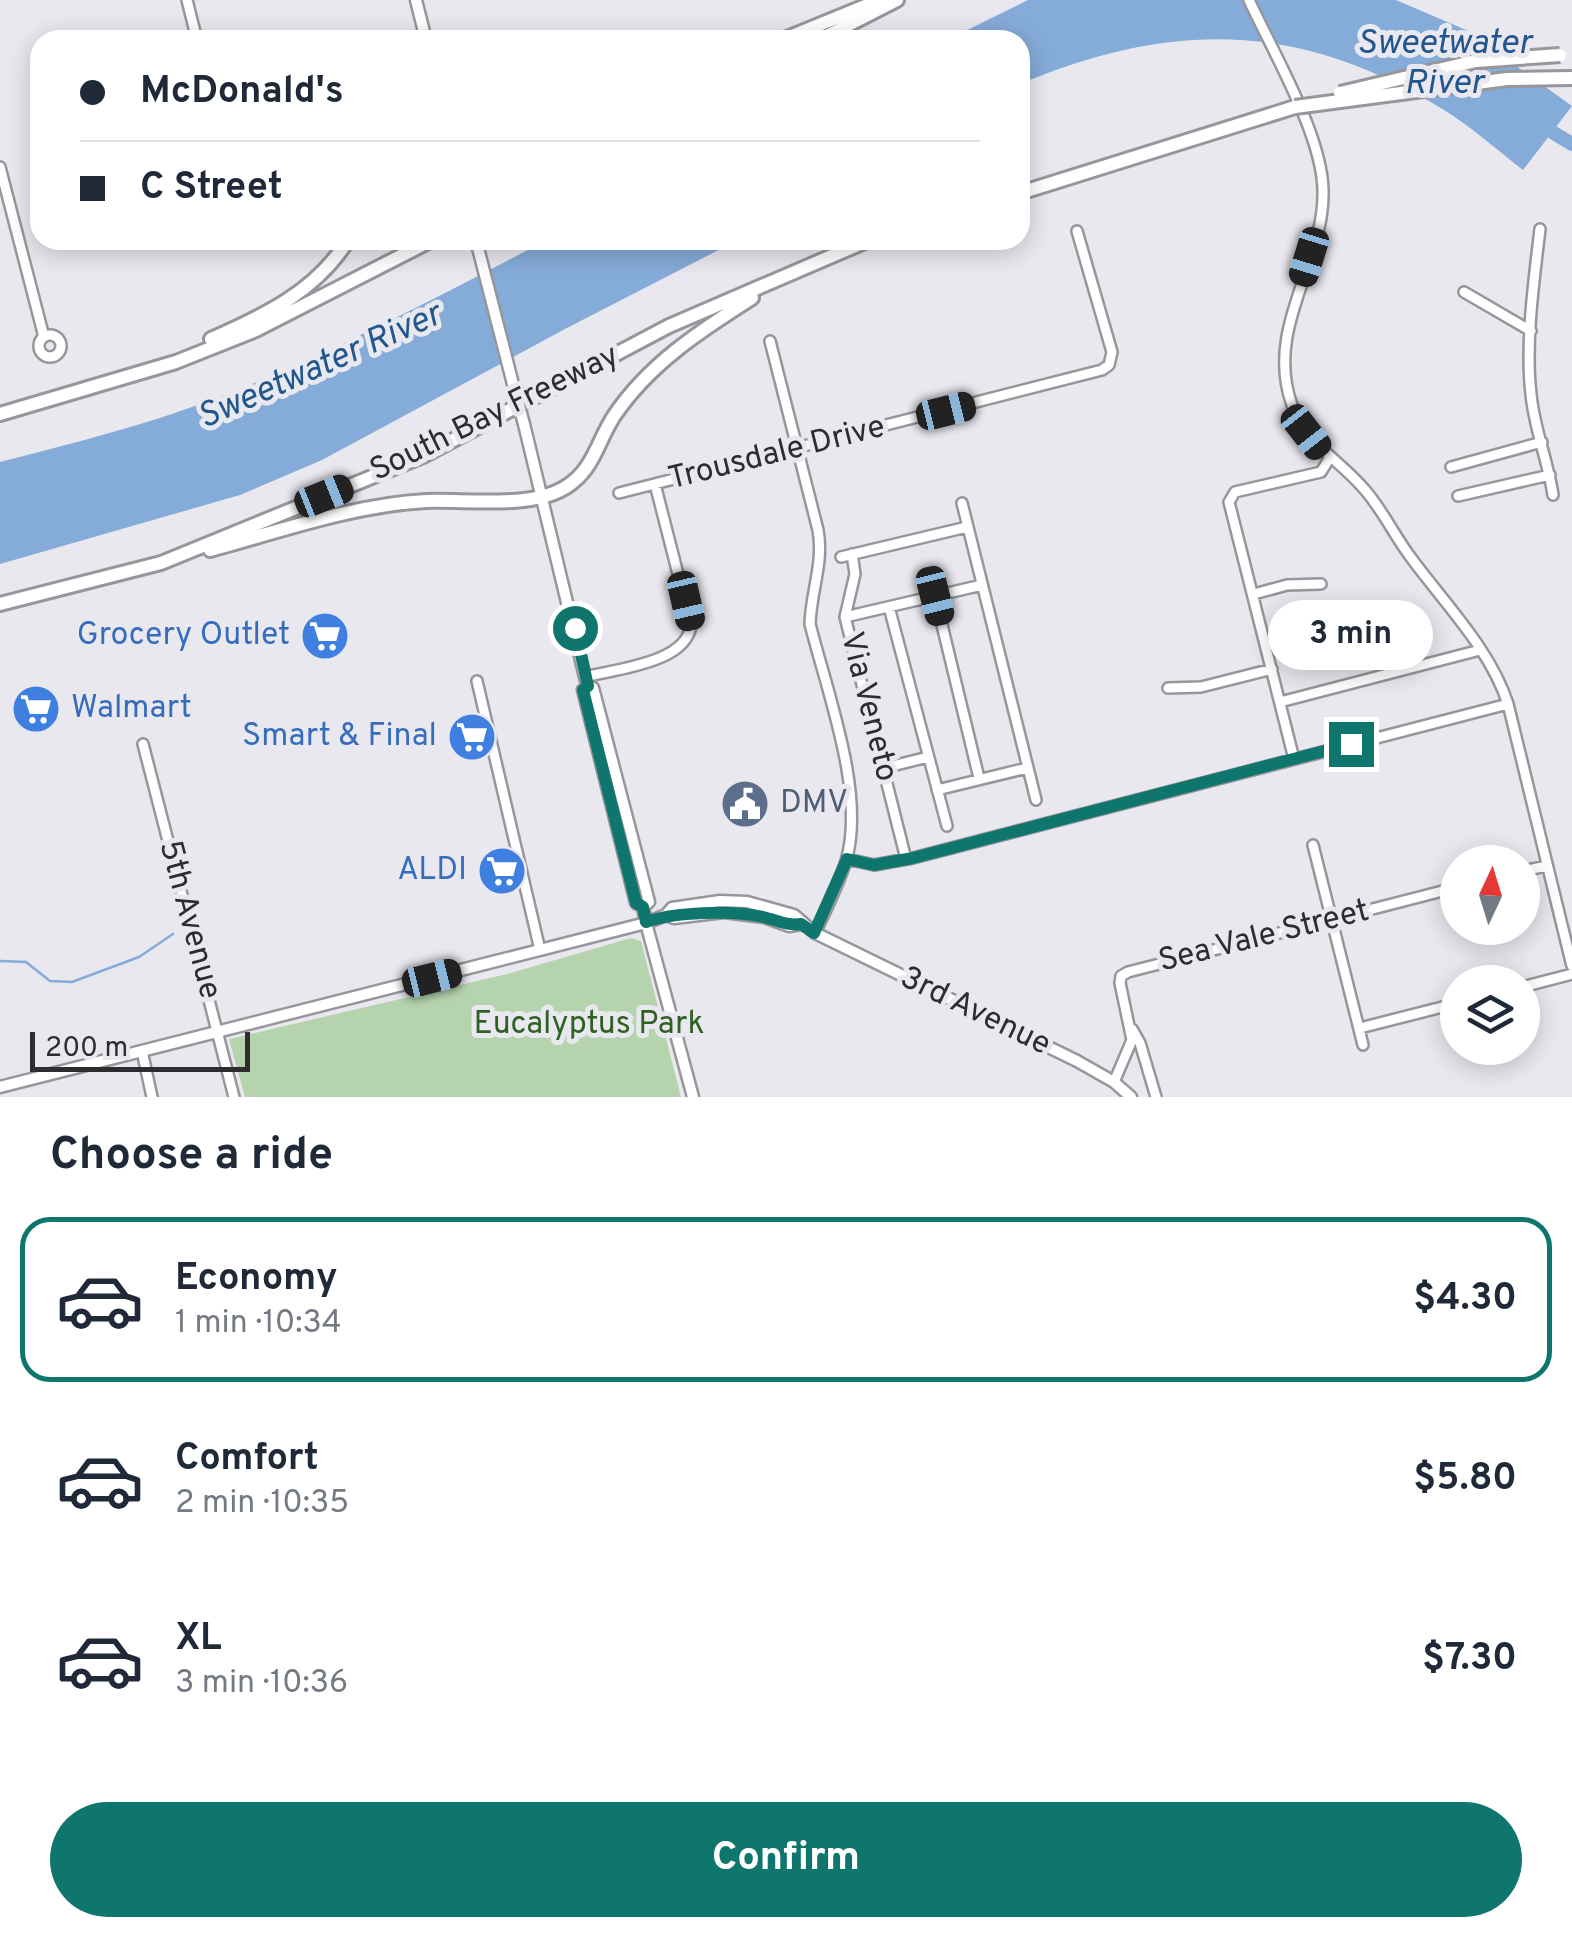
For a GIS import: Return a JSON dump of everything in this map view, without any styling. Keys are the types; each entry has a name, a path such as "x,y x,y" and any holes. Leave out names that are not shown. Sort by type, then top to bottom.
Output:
{"highway":[{"path":"806,30 880,0"},
{"path":"839,30 897,0"},
{"path":"1030,190 1288,109 1460,64 1566,55"},
{"path":"1288,109 1507,80 1572,78"},
{"path":"100,386 280,306 309,287 341,250"},
{"path":"0,414 100,386 256,330 412,250"},
{"name":"South Bay Freeway","path":"0,604 161,562 423,456 669,326 846,250"},
{"path":"161,562 379,506 424,501 544,499 573,483 613,417 640,382 673,350 788,275"}],"main road":[{"path":"416,0 424,30"},
{"path":"479,250 544,499 586,682 593,688 649,902 643,907 646,922 693,1097"},
{"name":"3rd Avenue","path":"0,1087 646,922 666,916 672,908 738,900 794,915 814,933 1077,1061 1114,1082 1131,1097"}],"street":[{"path":"187,0 194,30"},
{"path":"1249,0 1316,154 1324,192 1318,228 1286,336 1286,386 1295,414 1329,459 1363,487 1386,516 1400,543 1491,665 1508,704 1572,966"},
{"path":"0,167 44,337"},
{"path":"1540,229 1531,400 1553,494"},
{"name":"Trousdale Drive","path":"619,493 1108,367 1112,352 1077,231"},
{"path":"1464,292 1532,331"},
{"path":"770,341 800,448 822,551 810,624 848,773 852,808 847,859 814,933"},
{"path":"1452,467 1542,442"},
{"path":"1294,758 1229,502 1235,492 1321,472 1329,459"},
{"path":"1458,496 1550,475"},
{"path":"586,682 672,654 688,638 691,624 655,484"},
{"path":"962,503 1036,800"},
{"name":"Via Veneto","path":"906,859 845,617 855,574 846,555 967,527"},
{"path":"1254,594 1296,584 1321,584"},
{"path":"845,617 982,585"},
{"path":"935,596 980,778"},
{"path":"889,607 947,826"},
{"path":"1280,702 1480,650"},
{"path":"1168,688 1201,687 1272,669"},
{"path":"477,681 540,950"},
{"path":"847,859 874,865 906,859 1508,704"},
{"name":"5th Avenue","path":"143,744 234,1097"},
{"path":"884,768 928,757"},
{"path":"937,790 1027,768"},
{"path":"1313,845 1363,1045"},
{"path":"1540,868 1547,866"},
{"name":"Sea Vale Street","path":"1114,1082 1130,1047 1121,976 1440,893"},
{"path":"1540,982 1572,974"},
{"path":"1360,1028 1440,1008"},
{"name":"Sea Vale Street","path":"1130,1026 1140,1043 1156,1097"},
{"path":"142,1051 152,1097"}],"green space":[{"name":"Eucalyptus Park","path":"631,938 641,941 681,1097 245,1097 229,1039 507,974"}],"water":[{"name":"Sweetwater River","path":"1028,0 1396,0 1466,30 1572,106 1523,170 1454,117 1391,81 1339,59 1287,46 1235,40 1183,41 1076,63 1030,80 1030,30 967,30"},
{"name":"Sweetwater River","path":"528,250 719,250 322,460 240,495 0,564 0,462 212,400 358,336"}],"waterway":[{"name":"Sweetwater River","path":"1539,124 1572,144"},
{"path":"0,961 26,962 50,981 72,982 139,957 173,934"}],"place":[{"name":"Grocery Outlet","path":"325,636"},
{"name":"Walmart","path":"36,709"},
{"name":"Smart & Final","path":"472,737"},
{"name":"DMV","path":"745,804"},
{"name":"ALDI","path":"502,871"}],"route":[{"path":"575,628 588,686 583,690 601,772 636,903 643,907 646,922 666,916 724,912 764,917 789,926 801,924 814,933 847,859 889,864 1351,744"}]}
